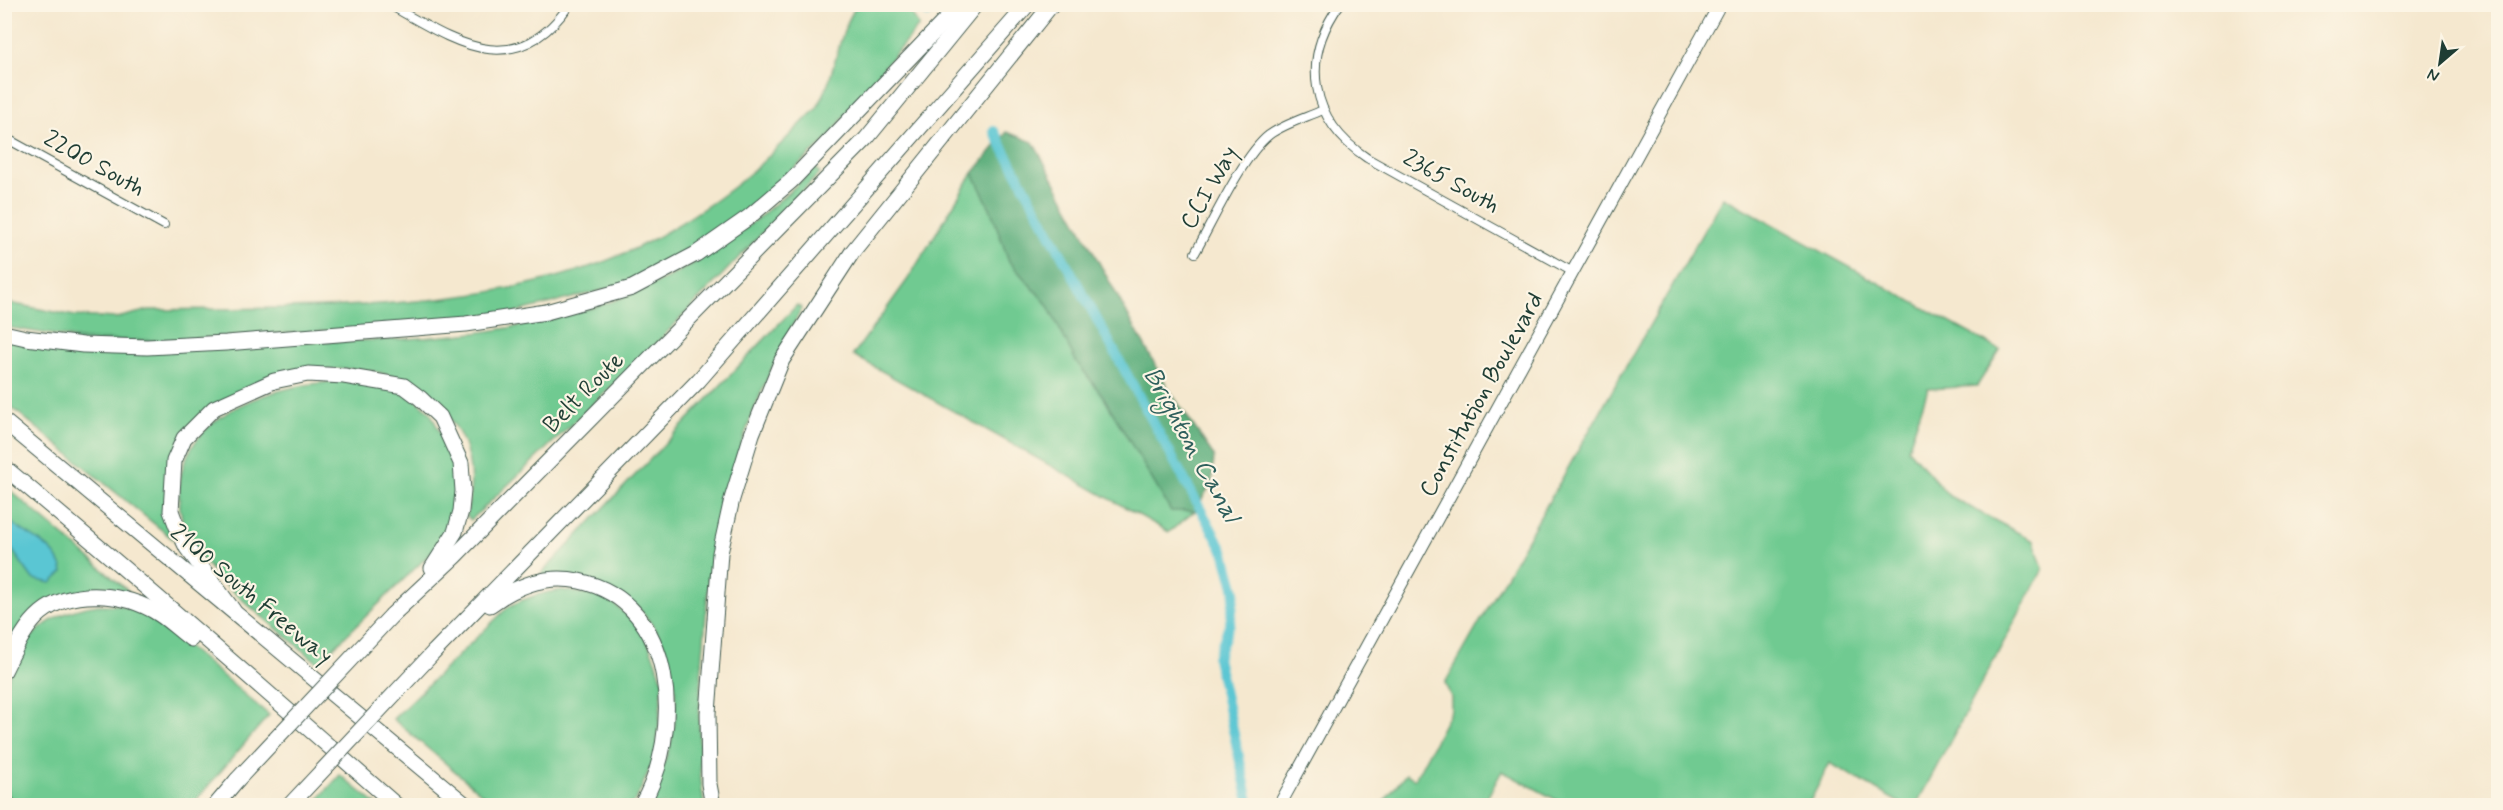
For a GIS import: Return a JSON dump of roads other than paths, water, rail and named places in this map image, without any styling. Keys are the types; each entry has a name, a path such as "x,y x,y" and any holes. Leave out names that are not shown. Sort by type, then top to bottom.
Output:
{"highway":[{"path":"4,333 35,340 83,345 147,346 226,343 466,324 546,312 632,288 696,254 749,217 791,181 961,4"},
{"name":"Belt Route","path":"217,802 392,615 455,556 866,139 976,4"},
{"path":"289,806 699,380 1028,4"},
{"path":"713,806 708,784 708,713 720,553 732,499 752,434 782,360 853,251 1052,4"},
{"path":"233,610 188,548 177,528 171,511 174,461 184,438 214,408 274,381 308,374 344,376 404,386 440,417 461,463 461,511 455,532 445,550 415,592"},
{"name":"2100 South Freeway","path":"4,421 467,806"},
{"path":"4,467 235,663 397,806"},
{"path":"456,630 503,596 543,578 568,579 597,585 622,599 643,623 656,647 665,679 667,718 663,751 654,783 641,806"},
{"path":"4,670 27,631 41,613 73,598 107,596 126,599 158,613 302,724"},
{"path":"4,797 8,806"}],"street":[{"path":"388,4 453,40 489,51 514,48 539,37 548,31 570,4"},
{"name":"2365 South","path":"1340,4 1323,32 1317,54 1316,80 1323,110 1338,135 1366,159 1573,272"},
{"name":"Constitution Boulevard","path":"1279,806 1720,4"},
{"name":"CCI Way","path":"1196,254 1246,162 1259,144 1277,130 1323,110"},
{"name":"2200 South","path":"4,137 164,225"}],"water":[{"path":"4,517 47,547 60,562 63,572 51,583 33,579 5,540"}],"waterway":[{"name":"Brighton Canal","path":"923,4 928,13"},
{"name":"Brighton Canal","path":"994,131 1225,554 1235,591 1230,623 1217,658 1250,806"}]}
